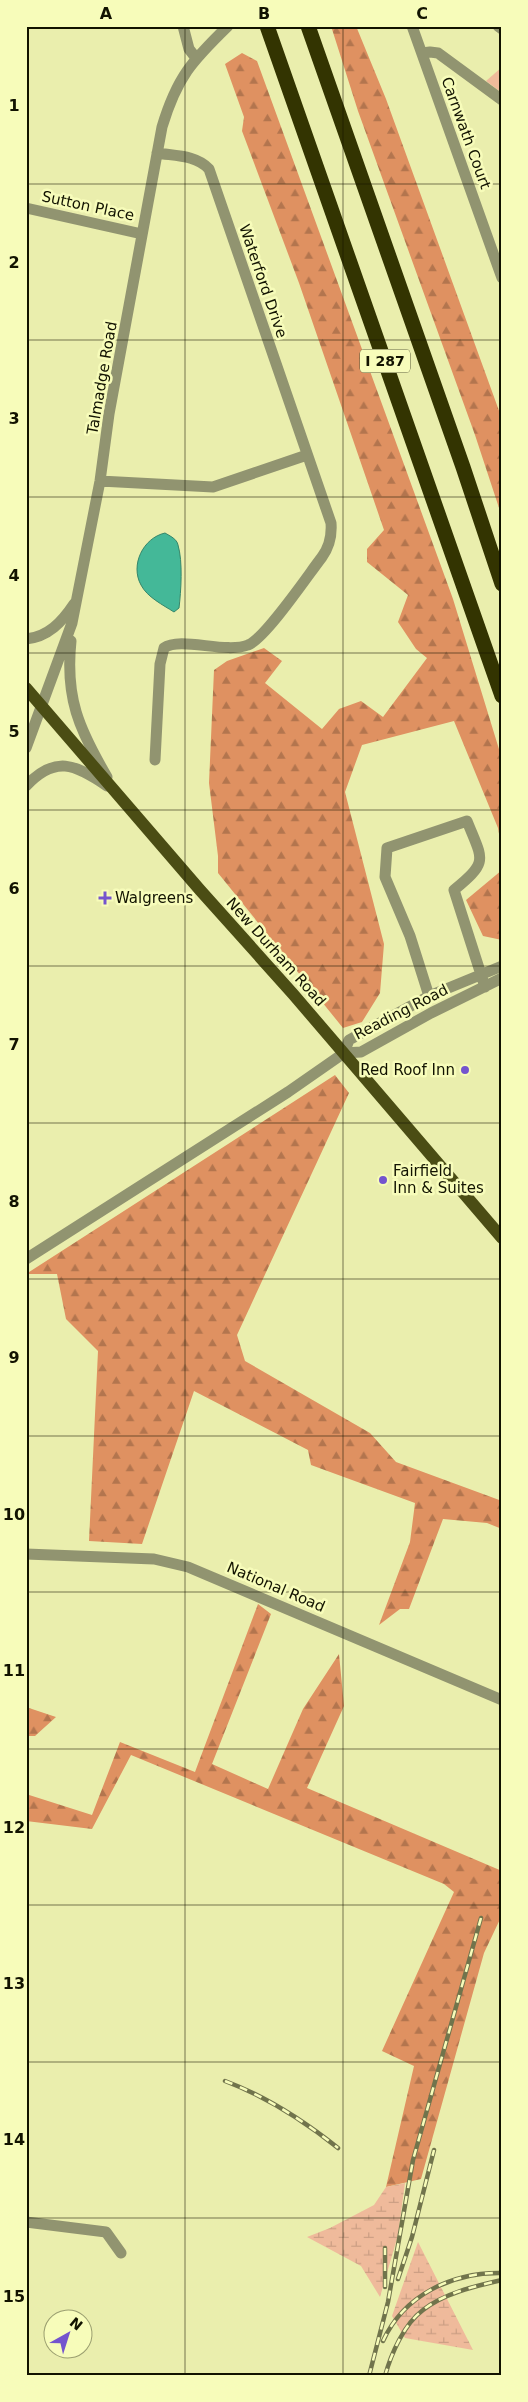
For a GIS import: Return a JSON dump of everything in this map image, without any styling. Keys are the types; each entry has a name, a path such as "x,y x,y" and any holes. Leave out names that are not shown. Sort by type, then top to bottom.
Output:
{"highway":[{"name":"I 287","path":"267,26 502,696"},
{"name":"I 287","path":"308,26 460,457 502,584"}],"main road":[{"name":"New Durham Road","path":"26,688 344,1053 502,1238"}],"street":[{"path":"183,26 189,49 196,58"},
{"name":"Talmadge Road","path":"26,748 72,623 100,481 109,414 162,127 179,81 196,58 228,26"},
{"name":"Carnwath Court","path":"412,26 502,278"},
{"path":"498,26 502,29"},
{"path":"422,53 438,53 502,100"},
{"name":"Waterford Drive","path":"155,760 160,664 164,648 174,644 238,648 256,641 327,550 332,532 331,523 209,169 202,162 194,159 157,153"},
{"name":"Sutton Place","path":"26,208 142,234"},
{"path":"100,481 213,487 307,455"},
{"path":"26,639 36,638 56,627 66,616 77,598"},
{"path":"72,623 68,663 69,684 74,706 90,747 117,794"},
{"path":"26,786 39,772 51,767 66,765 82,770 117,794"},
{"path":"430,996 410,936 385,877 387,848 467,821 481,856 476,871 454,890 485,987"},
{"name":"Reading Road","path":"502,966 479,973 430,996 349,1040 344,1053 361,1052 431,1013 502,978"},
{"path":"26,1259 288,1092 344,1053"},
{"name":"National Road","path":"26,1554 154,1559 188,1566 502,1700"},
{"path":"26,2222 106,2232 121,2253"}],"green space":[{"path":"331,26 356,26 386,99 502,419 502,517 475,435 358,111"},
{"path":"242,53 257,61 453,599 502,759 502,851 498,828 454,721 362,745 345,792 384,944 380,993 362,1022 343,1028 218,873 218,856 209,783 214,670 227,661 264,648 282,661 265,683 322,729 339,709 361,701 383,717 427,658 416,649 398,622 408,595 367,562 367,549 384,530 299,283 242,131 244,117 225,64"},
{"path":"502,67 502,93 486,81"},
{"path":"502,870 502,940 483,936 466,900"},
{"path":"335,1075 349,1093 237,1335 245,1361 370,1433 396,1462 502,1501 502,1529 487,1523 443,1519 409,1609 400,1609 379,1625 410,1542 415,1503 311,1465 308,1450 194,1391 142,1544 89,1541 98,1351 66,1319 57,1274 26,1274"},
{"path":"258,1604 271,1614 212,1764 268,1789 303,1709 339,1654 344,1706 307,1788 502,1871 502,1915 484,1953 421,2179 386,2187 414,2066 382,2051 454,1892 444,1884 131,1755 92,1829 26,1821 26,1794 92,1815 120,1742 195,1772"},
{"path":"26,1707 56,1717 35,1736 26,1736"},
{"path":"405,2183 398,2235 380,2297 361,2266 307,2237 330,2228 374,2205 386,2187"},
{"path":"418,2242 473,2350 405,2338 392,2316"}],"water":[{"path":"165,533 176,541 181,560 179,608 174,612 147,593 141,585 137,569 138,561 145,546 150,540"}],"railway":[{"path":"369,2376 388,2302 413,2160 481,1918"},
{"path":"225,2081 255,2094 284,2110 338,2148"},
{"path":"398,2279 412,2237 434,2150"},
{"path":"385,2248 385,2287"},
{"path":"383,2341 403,2311 432,2289 465,2277 502,2273"},
{"path":"385,2376 404,2331 423,2310 450,2295 502,2280"}],"place":[{"name":"Walgreens","path":"105,898"},
{"name":"Red Roof Inn","path":"465,1070"},
{"name":"Fairfield Inn & Suites","path":"383,1180"}]}
